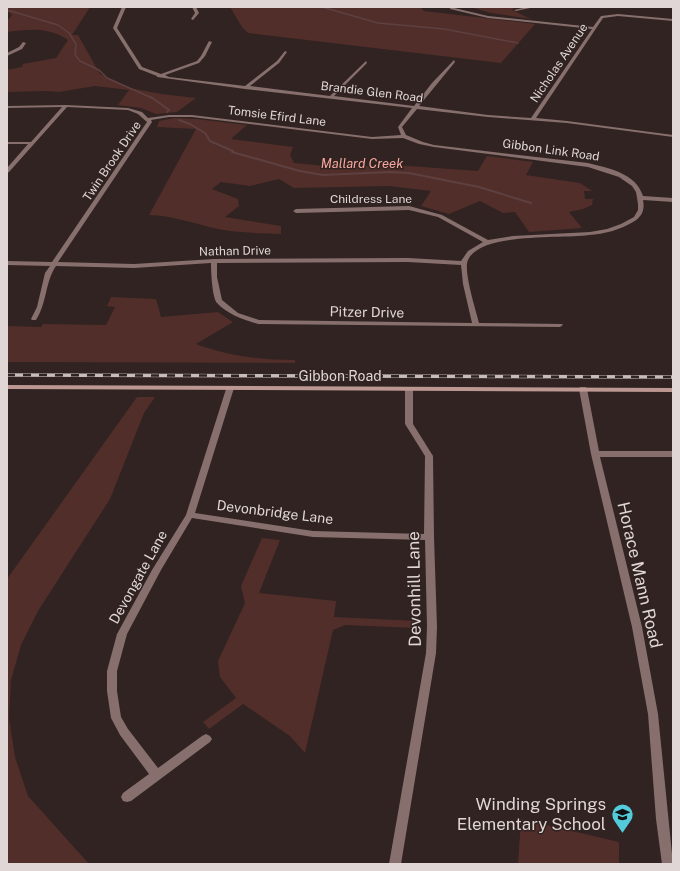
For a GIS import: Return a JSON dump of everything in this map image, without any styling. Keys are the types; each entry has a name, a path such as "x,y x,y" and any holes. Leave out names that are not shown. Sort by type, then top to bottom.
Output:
{"main road":[{"name":"Gibbon Road","path":"7,387 673,390"}],"street":[{"name":"Brandie Glen Road","path":"124,7 115,29 137,65 143,70 159,76 330,98 488,116 567,122 673,136"},
{"path":"194,7 196,13 194,20"},
{"path":"516,10 533,7"},
{"path":"451,8 488,16 594,28"},
{"name":"Nicholas Avenue","path":"533,119 602,17 610,15 673,20"},
{"path":"159,76 198,62 203,56 210,42"},
{"path":"7,55 21,48 24,43"},
{"path":"245,88 278,62 285,52"},
{"path":"404,136 400,127 454,61"},
{"path":"330,98 366,62"},
{"path":"7,171 66,106"},
{"name":"Twin Brook Drive","path":"7,107 66,106 128,109 140,113 150,122 48,273 40,306 34,320"},
{"name":"Tomsie Efird Lane","path":"148,119 169,116 192,116 372,138 404,136"},
{"name":"Gibbon Link Road","path":"404,136 421,143 434,146 588,165 606,169 627,178 634,184 641,198"},
{"path":"7,143 32,143"},
{"path":"476,325 464,263 470,252 487,242 507,238 592,233 613,229 628,224 637,217 641,212 641,198 673,200"},
{"name":"Childress Lane","path":"296,211 409,208 440,216 487,242"},
{"name":"Nathan Drive","path":"7,263 134,266 214,261 394,260 464,263"},
{"name":"Pitzer Drive","path":"214,261 214,277 219,301 236,314 258,322 560,325"},
{"name":"Devongate Lane","path":"157,775 136,750 116,718 112,691 112,671 122,634 157,570 190,515 230,388"},
{"name":"Devonhill Lane","path":"395,864 432,649 429,537 429,456 409,424 408,389"},
{"name":"Horace Mann Road","path":"582,389 595,454 637,627 653,714 662,819 668,864"},
{"path":"595,454 673,454"},
{"name":"Devonbridge Lane","path":"190,515 313,534 429,537"},
{"path":"127,798 206,740"}],"shaded area":[{"path":"7,7 90,7 72,35 78,35 100,74 130,88 161,94 196,98 177,112 156,114 141,108 118,105 129,90 95,86 59,92 7,92 7,70 22,67 23,64 56,58 68,40 54,33 39,30 7,32 7,21 12,15 7,11"},
{"path":"230,7 420,7 424,11 535,24 501,63 248,33 242,27"},
{"path":"470,7 511,7 514,8 512,10 531,19 491,13"},
{"path":"174,118 247,125 231,139 293,147 290,155 294,163 326,166 409,166 478,171 487,156 533,162 526,175 580,183 592,191 584,191 585,199 593,199 592,205 583,209 569,212 582,228 529,232 515,212 503,213 480,201 449,214 421,206 431,191 389,186 294,188 279,179 250,186 221,182 212,189 238,199 239,206 225,217 281,226 281,234 230,231 173,218 149,215 196,129 157,127 159,121"},
{"path":"111,297 156,299 161,317 218,312 233,322 196,344 220,352 257,358 295,360 295,363 7,362 7,326 41,327 43,324 106,325 115,307 107,306"},
{"path":"137,397 155,397 144,413 110,499 38,611 21,645 11,680 9,718 15,757 28,796 89,864 7,864 7,579"},
{"path":"262,538 280,540 259,593 336,601 334,617 416,621 416,628 345,625 333,630 305,753 290,736 243,704 209,729 203,722 236,698 220,677 218,661 245,603 241,586"},
{"path":"521,819 619,842 619,864 518,864"}],"waterway":[{"path":"322,7 378,23 444,29 518,43"},
{"name":"Mallard Creek","path":"7,10 58,25 69,33 76,44 75,55 80,61 99,70 107,78 152,98"},
{"name":"Mallard Creek","path":"151,97 169,110 167,112"},
{"name":"Mallard Creek","path":"179,120 190,124 205,133 210,141 233,151 232,152 300,171 323,175 390,172 409,173 479,187 531,203"}],"railway":[{"path":"7,375 673,377"}],"place":[{"name":"Winding Springs Elementary School","path":"622,834"}]}
